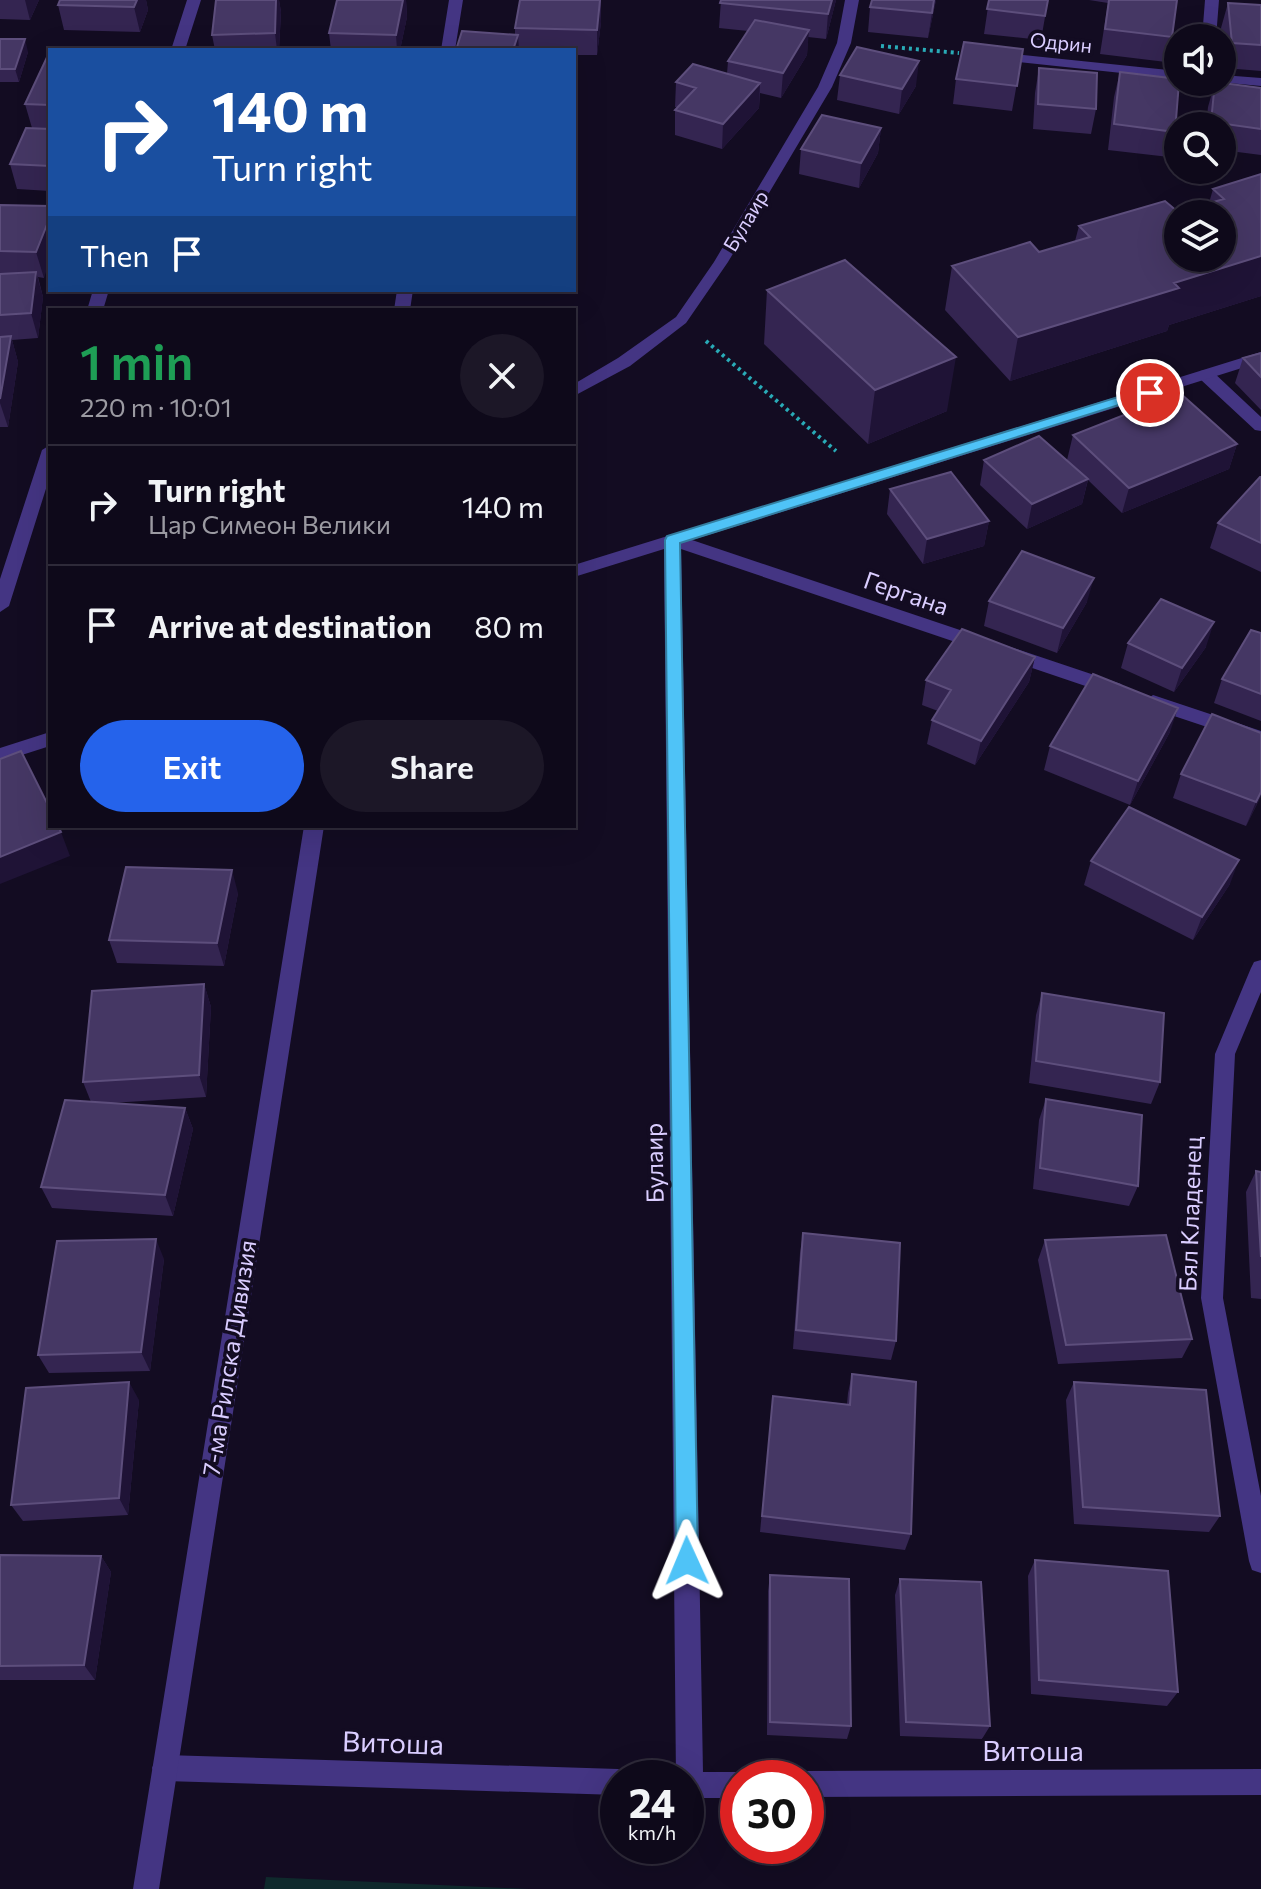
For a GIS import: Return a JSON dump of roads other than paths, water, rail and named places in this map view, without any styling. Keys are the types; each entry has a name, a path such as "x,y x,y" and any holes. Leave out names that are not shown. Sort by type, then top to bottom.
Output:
{"street":[{"path":"179,48 194,0"},
{"path":"448,48 456,0"},
{"name":"Булаир","path":"576,390 624,362 681,320 721,262 825,87 844,43 852,0"},
{"path":"1210,24 1212,0"},
{"name":"Одрин","path":"990,56 1164,74"},
{"path":"1236,80 1261,82"},
{"path":"576,570 1261,357"},
{"path":"1206,375 1261,426"},
{"path":"0,606 48,456"},
{"name":"Булаир","path":"672,540 688,1760"},
{"name":"Гергана","path":"672,540 1261,738"},
{"path":"0,755 48,740"},
{"name":"7-ма Рилска Дивизия","path":"146,1889 314,828"},
{"name":"Бял Кладенец","path":"1261,968 1225,1054 1212,1298 1261,1561"},
{"name":"Витоша","path":"165,1768 600,1781"},
{"name":"Витоша","path":"824,1784 1261,1782"}]}
